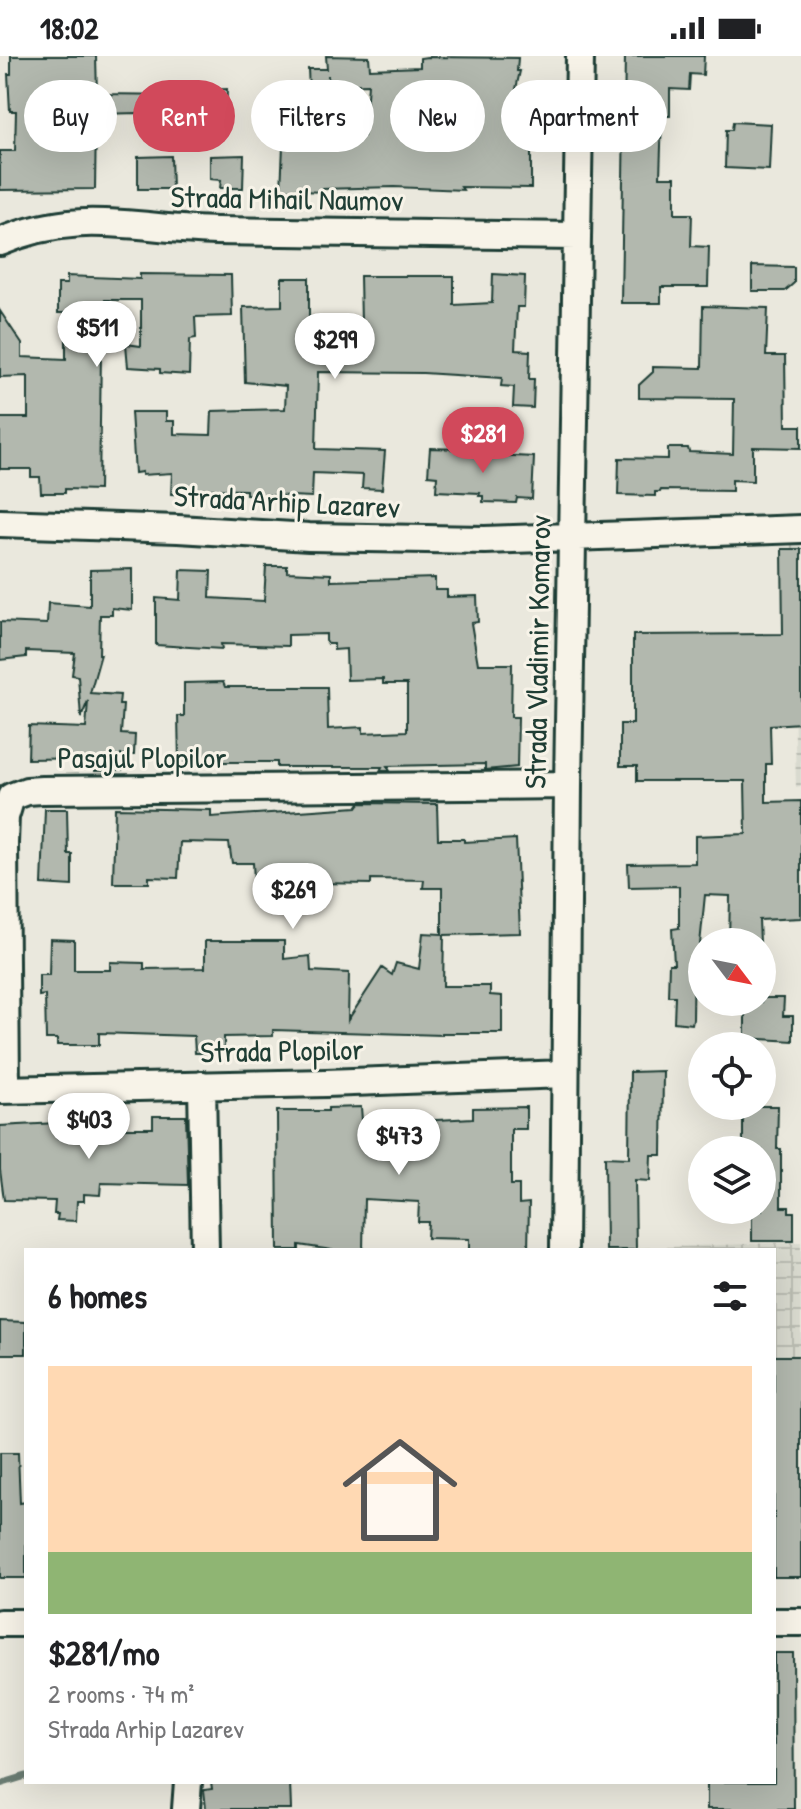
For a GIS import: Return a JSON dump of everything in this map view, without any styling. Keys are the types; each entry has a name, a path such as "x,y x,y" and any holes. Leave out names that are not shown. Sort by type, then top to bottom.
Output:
{"street":[{"name":"Strada Vladimir Komarov","path":"564,1248 571,538 580,56"},
{"name":"Strada Mihail Naumov","path":"0,242 39,228 94,221 171,230 576,236"},
{"name":"Strada Arhip Lazarev","path":"0,523 395,539 571,538 801,529"},
{"name":"Pasajul Plopilor","path":"3,1090 4,843 5,817 11,797 42,790 568,785"},
{"name":"Strada Plopilor","path":"3,1090 565,1074"},
{"path":"202,1085 205,1248"},
{"path":"776,1622 801,1622"},
{"path":"0,1623 24,1623"},
{"path":"186,1809 188,1784"}],"shaded area":[{"path":"790,522 801,522 801,786 796,787"},
{"path":"801,1242 801,1576 776,1576 776,1248 638,1248"}],"building":[{"path":"11,56 96,56 97,80 24,80 24,152 96,152 95,189 0,190 0,151 15,151 16,111 10,111 8,74 11,74"},
{"path":"326,56 369,57 370,69 420,67 420,58 427,57 518,58 518,80 501,80 501,152 531,152 531,188 281,190 283,152 374,152 374,80 328,80 328,75 328,80 309,80 308,69 327,69"},
{"path":"625,56 704,56 703,75 690,74 689,90 670,89 670,116 667,116 667,80 625,80"},
{"path":"117,94 133,94 133,113 117,114"},
{"path":"733,122 771,124 769,170 725,168 726,130 732,130"},
{"path":"623,152 661,152 660,177 675,177 675,214 692,214 691,246 709,247 708,287 661,287 661,303 621,303"},
{"path":"244,155 243,188 220,188 221,180 210,179 210,156"},
{"path":"171,156 172,189 138,189 138,157"},
{"path":"752,266 794,267 794,283 785,291 752,291"},
{"path":"140,274 231,275 232,316 195,317 196,338 190,339 189,375 160,373 160,369 128,367 126,344 141,346 141,300 105,300 99,490 65,489 65,493 41,493 40,477 31,477 31,469 0,469 0,418 28,418 28,376 0,377 0,311 22,344 22,357 66,359 66,313 58,313 58,284 67,284 67,276 140,279"},
{"path":"493,274 525,276 524,307 517,307 515,350 530,351 529,379 534,379 533,408 513,407 514,387 501,386 502,378 423,373 318,372 316,449 385,451 382,489 362,488 363,475 313,473 312,497 200,489 199,495 171,494 172,473 135,473 131,412 166,412 166,421 174,421 174,434 211,435 212,411 285,409 286,386 245,382 243,307 282,306 282,278 309,278 309,322 361,324 360,276 454,276 454,305 492,303"},
{"path":"703,306 768,308 766,356 785,356 786,426 801,426 801,448 753,447 753,481 732,480 732,491 661,490 655,492 655,496 618,495 619,458 668,459 668,448 733,454 734,399 639,398 639,385 653,372 653,367 702,368"},
{"path":"430,448 459,449 459,453 534,457 532,499 517,498 516,503 483,502 480,493 436,491 437,476 428,475"},
{"path":"782,549 801,549 801,723 770,725 771,764 766,764 766,802 801,801 801,918 759,920 759,928 729,928 730,896 705,895 702,928 688,928 688,1016 693,1016 692,1024 674,1022 675,996 668,996 669,964 674,964 672,929 679,928 679,886 629,887 628,864 695,863 695,836 746,834 745,781 637,781 637,766 620,766 620,724 633,724 633,635 783,634"},
{"path":"266,566 287,566 287,572 331,574 331,581 435,578 435,590 447,590 447,597 477,596 478,622 471,623 478,664 512,664 511,717 518,717 517,767 485,770 485,764 387,766 390,771 380,771 382,767 277,767 277,762 179,762 178,716 184,716 184,683 223,682 225,687 327,687 328,729 363,727 363,733 407,731 407,684 383,684 383,679 347,680 346,649 334,650 334,644 326,641 326,634 288,635 288,646 221,644 222,649 156,645 156,598 180,600 181,570 211,571 210,598 264,601"},
{"path":"132,569 132,610 112,608 112,615 100,615 101,654 90,693 120,695 119,705 123,705 121,734 135,735 134,755 121,755 122,770 95,771 95,758 28,759 29,726 86,728 88,701 81,718 78,676 72,675 75,653 26,651 26,657 0,660 0,622 47,624 48,603 90,606 90,570"},
{"path":"360,803 437,804 438,839 464,839 464,842 516,839 520,933 444,935 443,986 490,986 490,995 502,996 502,1033 442,1035 273,1030 273,1036 224,1037 224,1053 195,1053 194,1036 99,1033 99,1045 57,1045 57,1039 46,1039 45,995 39,996 39,975 49,975 50,939 74,940 74,970 110,970 110,962 144,963 144,969 205,968 205,941 284,941 284,959 310,956 311,971 349,973 348,1020 382,968 392,975 396,963 419,969 423,933 442,934 442,888 423,888 424,880 371,879 371,884 264,882 254,880 253,863 232,863 229,843 180,842 178,878 149,877 149,883 113,883 115,808 211,810 211,817 357,807"},
{"path":"45,809 67,809 72,886 42,884"},
{"path":"776,998 784,998 783,1016 793,1016 793,1041 776,1040 776,1032 745,1032 745,1016 776,1016"},
{"path":"663,1071 662,1155 651,1155 650,1181 635,1180 636,1248 606,1248 605,1157 629,1158 630,1072"},
{"path":"778,1106 781,1207 789,1207 789,1212 794,1212 794,1241 752,1241 752,1224 776,1224 776,1136 743,1136 743,1120 776,1120"},
{"path":"361,1107 362,1120 437,1120 473,1118 473,1108 526,1107 526,1129 511,1129 511,1185 519,1185 519,1204 529,1203 528,1248 469,1248 469,1239 427,1238 428,1222 418,1222 419,1202 364,1199 363,1248 299,1245 299,1248 278,1248 277,1111 328,1111 328,1108"},
{"path":"153,1116 186,1116 188,1185 101,1183 100,1195 84,1194 84,1201 77,1201 76,1221 57,1220 55,1201 4,1200 0,1126 57,1123 58,1138 94,1138 94,1128 153,1128"},
{"path":"0,1321 24,1322 24,1354 0,1354"},
{"path":"776,1356 801,1356 801,1577 776,1577"},
{"path":"0,1453 18,1453 20,1503 24,1502 24,1578 0,1578"},
{"path":"776,1653 793,1653 794,1809 707,1809 707,1784 776,1784"},
{"path":"211,1784 290,1784 291,1809 206,1809 204,1790 212,1789"}],"waterway":[{"path":"0,1784 24,1777"}]}
